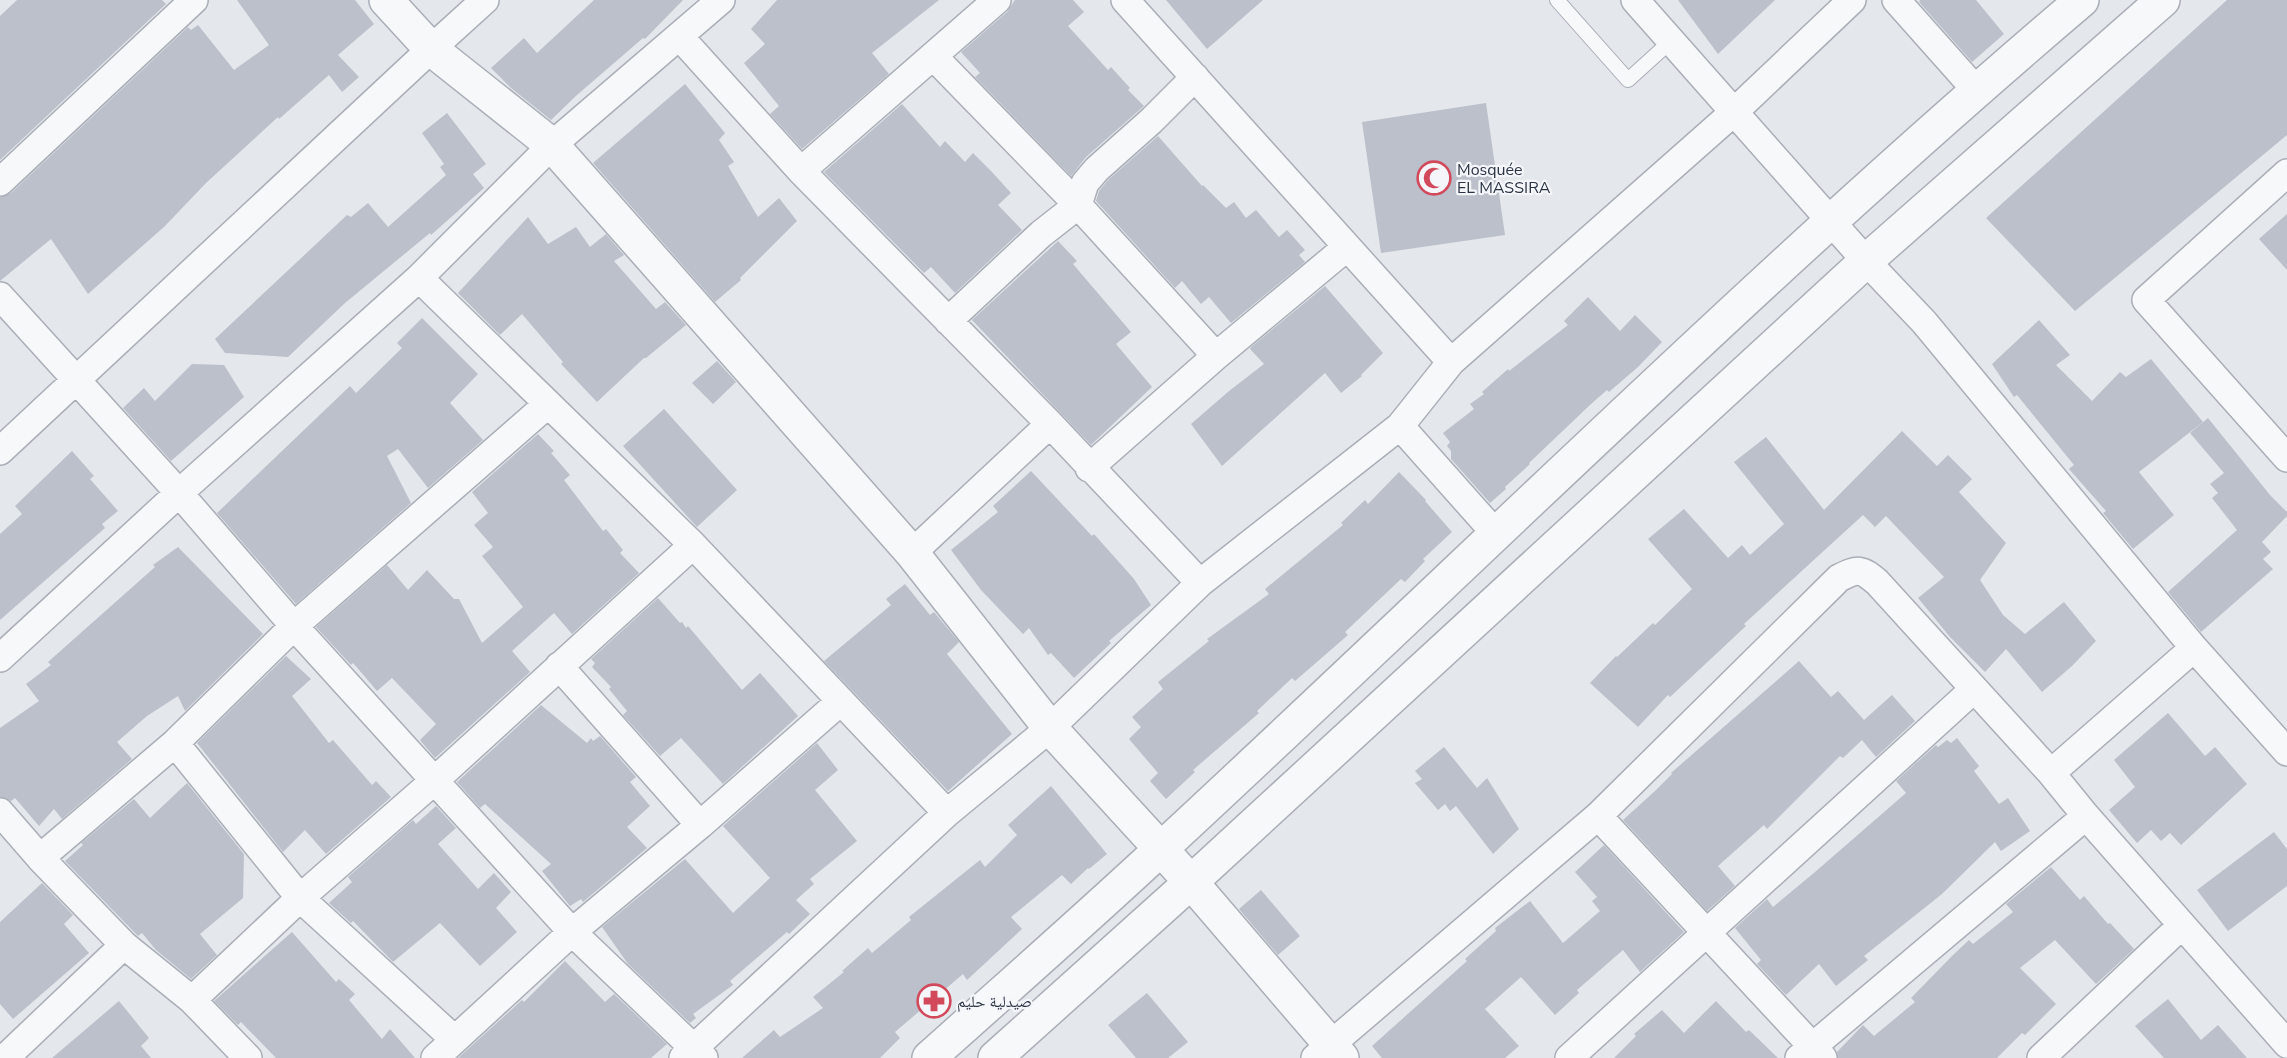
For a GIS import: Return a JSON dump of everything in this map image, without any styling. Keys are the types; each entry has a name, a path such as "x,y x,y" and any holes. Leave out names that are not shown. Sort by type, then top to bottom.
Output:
{"street":[{"path":"386,0 430,49 552,145 912,553 1050,728 1191,882 1329,1053 1598,816 1839,578 1855,570 1864,572 1877,582 2051,773 2181,926 2287,1044"},
{"path":"0,451 485,0"},
{"path":"0,658 179,493 419,278 552,145 721,0"},
{"path":"801,171 997,0"},
{"path":"1125,0 1451,362"},
{"path":"1635,0 1866,261 1924,322 2194,648 2287,752"},
{"path":"0,296 179,493 294,626 572,932 694,1054 947,813 1050,728 1200,583 1400,426 1451,362 1734,112 1852,0"},
{"path":"1896,0 1976,90"},
{"path":"929,1058 1161,849 1831,219 1976,90 2082,0"},
{"path":"994,1058 1191,882 1866,261 2163,0"},
{"path":"0,182 191,1"},
{"path":"680,37 801,171 1050,424 1089,468 1200,583"},
{"path":"933,56 1078,205 1216,356"},
{"path":"948,321 1041,234 1078,205 1085,183 1097,169 1151,121 1195,77"},
{"path":"2287,173 2146,300 2287,458"},
{"path":"1089,468 1216,356 1347,247"},
{"path":"419,278 693,544 947,813"},
{"path":"40,858 175,743 294,626 549,404"},
{"path":"912,553 1050,424"},
{"path":"1400,426 1496,534"},
{"path":"192,1000 300,898 434,781 693,544"},
{"path":"2051,773 2194,648"},
{"path":"559,666 700,825"},
{"path":"1569,1058 1973,690"},
{"path":"435,1058 572,932 700,825 841,701"},
{"path":"175,743 300,898 454,1039"},
{"path":"0,812 40,858 124,945 192,1000 248,1058"},
{"path":"1598,816 1706,933 1811,1054 2086,816"},
{"path":"2041,1058 2181,926"},
{"path":"0,1053 5,1058 124,945"}],"lane":[{"path":"1557,0 1628,80 1671,41"}],"building":[{"path":"17,0 162,0 166,4 0,160 0,16"},
{"path":"237,0 355,0 374,24 338,55 359,77 342,92 329,75 279,119 278,117 206,183 165,226 88,294 51,239 0,281 0,197 11,193 188,27 191,30 198,25 234,70 269,45"},
{"path":"594,0 683,0 645,39 643,38 551,120 511,88 491,68 524,38 537,53"},
{"path":"777,0 939,0 872,53 889,74 802,149 770,114 779,106 744,63 765,44 751,29"},
{"path":"1015,0 1073,0 1084,12 1068,26 1108,70 1111,67 1130,88 1128,90 1144,106 1086,157 1071,176 975,77 980,73 961,52 1007,12"},
{"path":"1166,0 1263,0 1207,49"},
{"path":"1678,0 1775,0 1718,54"},
{"path":"1920,0 1976,0 2004,34 1972,62 1919,2"},
{"path":"2227,0 2287,0 2287,135 2075,311 1986,218"},
{"path":"685,84 725,133 719,140 734,162 728,166 758,217 779,198 797,221 740,278 741,280 715,302 593,163"},
{"name":"Mosquée EL MASSIRA","path":"1486,103 1505,235 1381,253 1362,122"},
{"path":"902,104 940,147 945,141 965,162 973,153 992,172 1011,193 998,205 1022,230 955,293 931,267 924,273 824,172"},
{"path":"447,113 486,164 473,174 484,188 431,235 430,233 345,303 288,357 225,353 215,339 347,215 351,217 368,203 388,227 446,175 440,167 444,164 422,133"},
{"path":"1158,136 1202,186 1226,208 1234,202 1246,218 1256,210 1279,237 1287,230 1305,250 1299,255 1305,262 1231,323 1209,297 1201,304 1182,281 1175,288 1096,201 1099,191 1108,180"},
{"path":"2287,214 2287,270 2259,239"},
{"path":"528,217 548,244 576,227 590,247 606,234 624,255 614,261 656,309 665,302 686,325 644,358 597,402 561,364 563,362 522,314 500,335 458,293"},
{"path":"1058,241 1077,261 1073,264 1131,332 1116,344 1152,387 1091,445 972,320"},
{"path":"1325,286 1383,353 1362,376 1341,393 1325,373 1222,466 1191,424 1264,364 1250,349 1251,347"},
{"path":"1588,297 1620,331 1635,315 1662,342 1638,367 1591,404 1490,503 1451,459 1451,451 1447,446 1450,442 1443,433 1474,409 1470,404 1484,394 1482,392 1508,369 1509,371 1568,325 1564,321"},
{"path":"422,318 478,374 450,403 483,440 428,488 398,449 387,456 411,503 296,604 217,513 350,386 356,393 402,348 397,343"},
{"path":"2039,320 2070,355 2056,365 2092,401 2120,372 2126,377 2151,359 2203,422 2139,472 2174,515 2133,549 2103,513 2106,511 2069,469 2074,465 2017,395 2014,397 1992,364"},
{"path":"717,361 736,382 713,404 692,383"},
{"path":"192,364 224,365 244,397 171,461 123,408 144,388 155,401"},
{"path":"664,409 737,490 697,527 623,446"},
{"path":"2208,418 2270,495 2287,512 2287,516 2262,542 2271,552 2263,559 2273,569 2201,632 2168,592 2237,530 2212,498 2218,493 2210,484 2224,473 2190,433"},
{"path":"1902,431 1937,466 1948,455 1972,479 1959,492 2006,543 1980,580 2003,615 2025,634 2064,602 2096,641 2042,692 2006,649 1985,672 1950,637 1918,598 1944,577 1886,516 1875,527 1863,515 1744,624 1746,626 1670,697 1668,695 1638,727 1590,683 1616,656 1653,623 1655,625 1692,589 1648,539 1684,509 1728,558 1742,545 1750,555 1784,524 1734,462 1766,437 1824,510"},
{"path":"538,434 554,451 551,453 570,475 564,480 603,531 606,529 623,550 620,553 639,573 572,634 554,613 512,651 530,672 435,758 420,740 436,724 392,678 377,691 353,663 351,665 316,627 387,565 408,590 427,570 454,599 459,599 482,643 523,607 482,556 493,547 474,525 488,513 472,492"},
{"path":"72,451 94,476 90,479 118,511 102,524 105,528 0,620 0,534 22,514 15,506"},
{"path":"1031,471 1092,536 1094,534 1134,579 1151,605 1109,641 1111,643 1074,678 1051,653 1048,655 1029,628 1023,634 981,590 951,550 998,512 993,506"},
{"path":"1399,472 1452,532 1423,559 1425,561 1405,582 1401,579 1345,632 1348,635 1295,681 1292,678 1257,711 1259,713 1193,770 1195,772 1166,799 1150,781 1158,773 1129,739 1141,727 1132,717 1163,689 1158,682 1209,641 1207,639 1269,594 1265,589 1343,525 1341,523 1365,500 1368,504"},
{"path":"178,547 263,634 185,711 178,696 147,716 117,742 132,759 62,819 54,809 39,826 15,798 11,801 0,797 0,728 39,701 26,684 51,665 48,662 155,567 153,565"},
{"path":"905,584 930,615 934,612 959,642 947,654 1012,734 948,791 824,661 891,605 886,599"},
{"path":"658,598 680,623 682,622 686,628 688,626 742,690 760,673 798,716 723,784 681,738 660,756 623,715 627,711 609,689 611,687 592,667 595,663 591,659"},
{"path":"286,656 311,679 292,696 329,743 333,740 372,785 376,781 391,797 326,854 305,830 283,852 197,743"},
{"path":"1799,661 1831,697 1838,691 1864,720 1892,695 1915,721 1876,757 1862,740 1843,758 1840,756 1767,829 1764,825 1718,866 1735,886 1707,911 1623,820 1671,773"},
{"path":"541,705 587,743 591,738 593,741 600,736 636,777 630,782 650,806 627,827 647,848 583,902 581,899 570,906 542,871 551,864 485,804 480,808 457,782"},
{"path":"2168,713 2205,756 2215,747 2247,784 2181,845 2170,833 2161,841 2151,830 2137,843 2109,810 2135,787 2114,760"},
{"path":"1957,738 1979,766 1974,771 1999,804 2008,798 2030,831 2001,851 1995,842 1942,894 1864,956 1868,960 1836,986 1819,964 1786,995 1757,964 1761,960 1735,928 1767,899 1773,907 1815,872 1906,793 1896,781 1936,745 1938,747 1947,740 1951,743"},
{"path":"817,743 838,770 815,790 857,841 810,879 814,884 796,900 810,914 789,934 787,932 730,981 733,985 693,1014 696,1018 690,1023 628,964 602,927 685,859 733,913 770,878 723,826"},
{"path":"1444,747 1477,788 1487,778 1519,829 1493,854 1456,806 1450,811 1445,804 1438,810 1415,783 1422,779 1415,771"},
{"path":"187,783 244,854 243,898 200,934 217,955 191,979 156,950 142,933 138,936 65,861 83,845 81,843 134,799 150,818"},
{"path":"1051,786 1107,854 1071,884 1062,875 1011,917 1022,929 967,980 963,974 895,1032 900,1038 880,1058 742,1058 774,1030 780,1037 823,1008 813,997 844,972 842,971 868,948 872,953 911,920 909,917 980,860 985,867 1017,835 1008,825"},
{"path":"436,806 456,828 438,844 478,889 494,873 511,892 496,908 517,932 480,966 440,923 393,962 353,921 351,923 329,903 352,882 348,877 413,820 416,824"},
{"path":"2274,832 2287,849 2287,886 2228,931 2197,890"},
{"path":"1604,845 1684,932 1640,972 1623,950 1577,990 1579,993 1555,1015 1521,977 1485,1009 1519,1046 1505,1058 1382,1058 1372,1046 1467,961 1465,959 1496,931 1495,928 1530,901 1563,943 1600,911 1592,901 1597,897 1575,872"},
{"path":"2051,867 2080,900 2084,896 2134,949 2096,984 2055,940 2020,968 2056,1004 2025,1035 2022,1033 1997,1058 1838,1058 1837,1052 1863,1025 1874,1036 1915,1002 1911,998 1953,955 1969,940 1973,944 2013,912 2006,904"},
{"path":"42,883 73,915 64,924 89,953 13,1019 0,1004 0,922"},
{"path":"1261,890 1300,936 1278,955 1239,909"},
{"path":"292,932 336,982 339,979 355,994 349,1000 382,1039 390,1029 415,1058 276,1058 241,1022 238,1025 214,1001"},
{"path":"565,961 605,1002 614,994 667,1044 651,1058 458,1058 522,1000 524,1002"},
{"path":"1147,993 1188,1042 1168,1058 1136,1058 1108,1025"},
{"path":"2168,999 2201,1040 2218,1025 2247,1058 2164,1058 2135,1026"},
{"path":"119,1001 149,1038 141,1046 151,1058 52,1058"},
{"path":"1716,1001 1746,1032 1749,1030 1778,1058 1614,1058 1636,1036 1634,1034 1662,1010 1684,1033"}],"place":[{"name":"Mosquée EL MASSIRA","path":"1434,178"},
{"name":"صيدلية حليم","path":"934,1001"}]}
